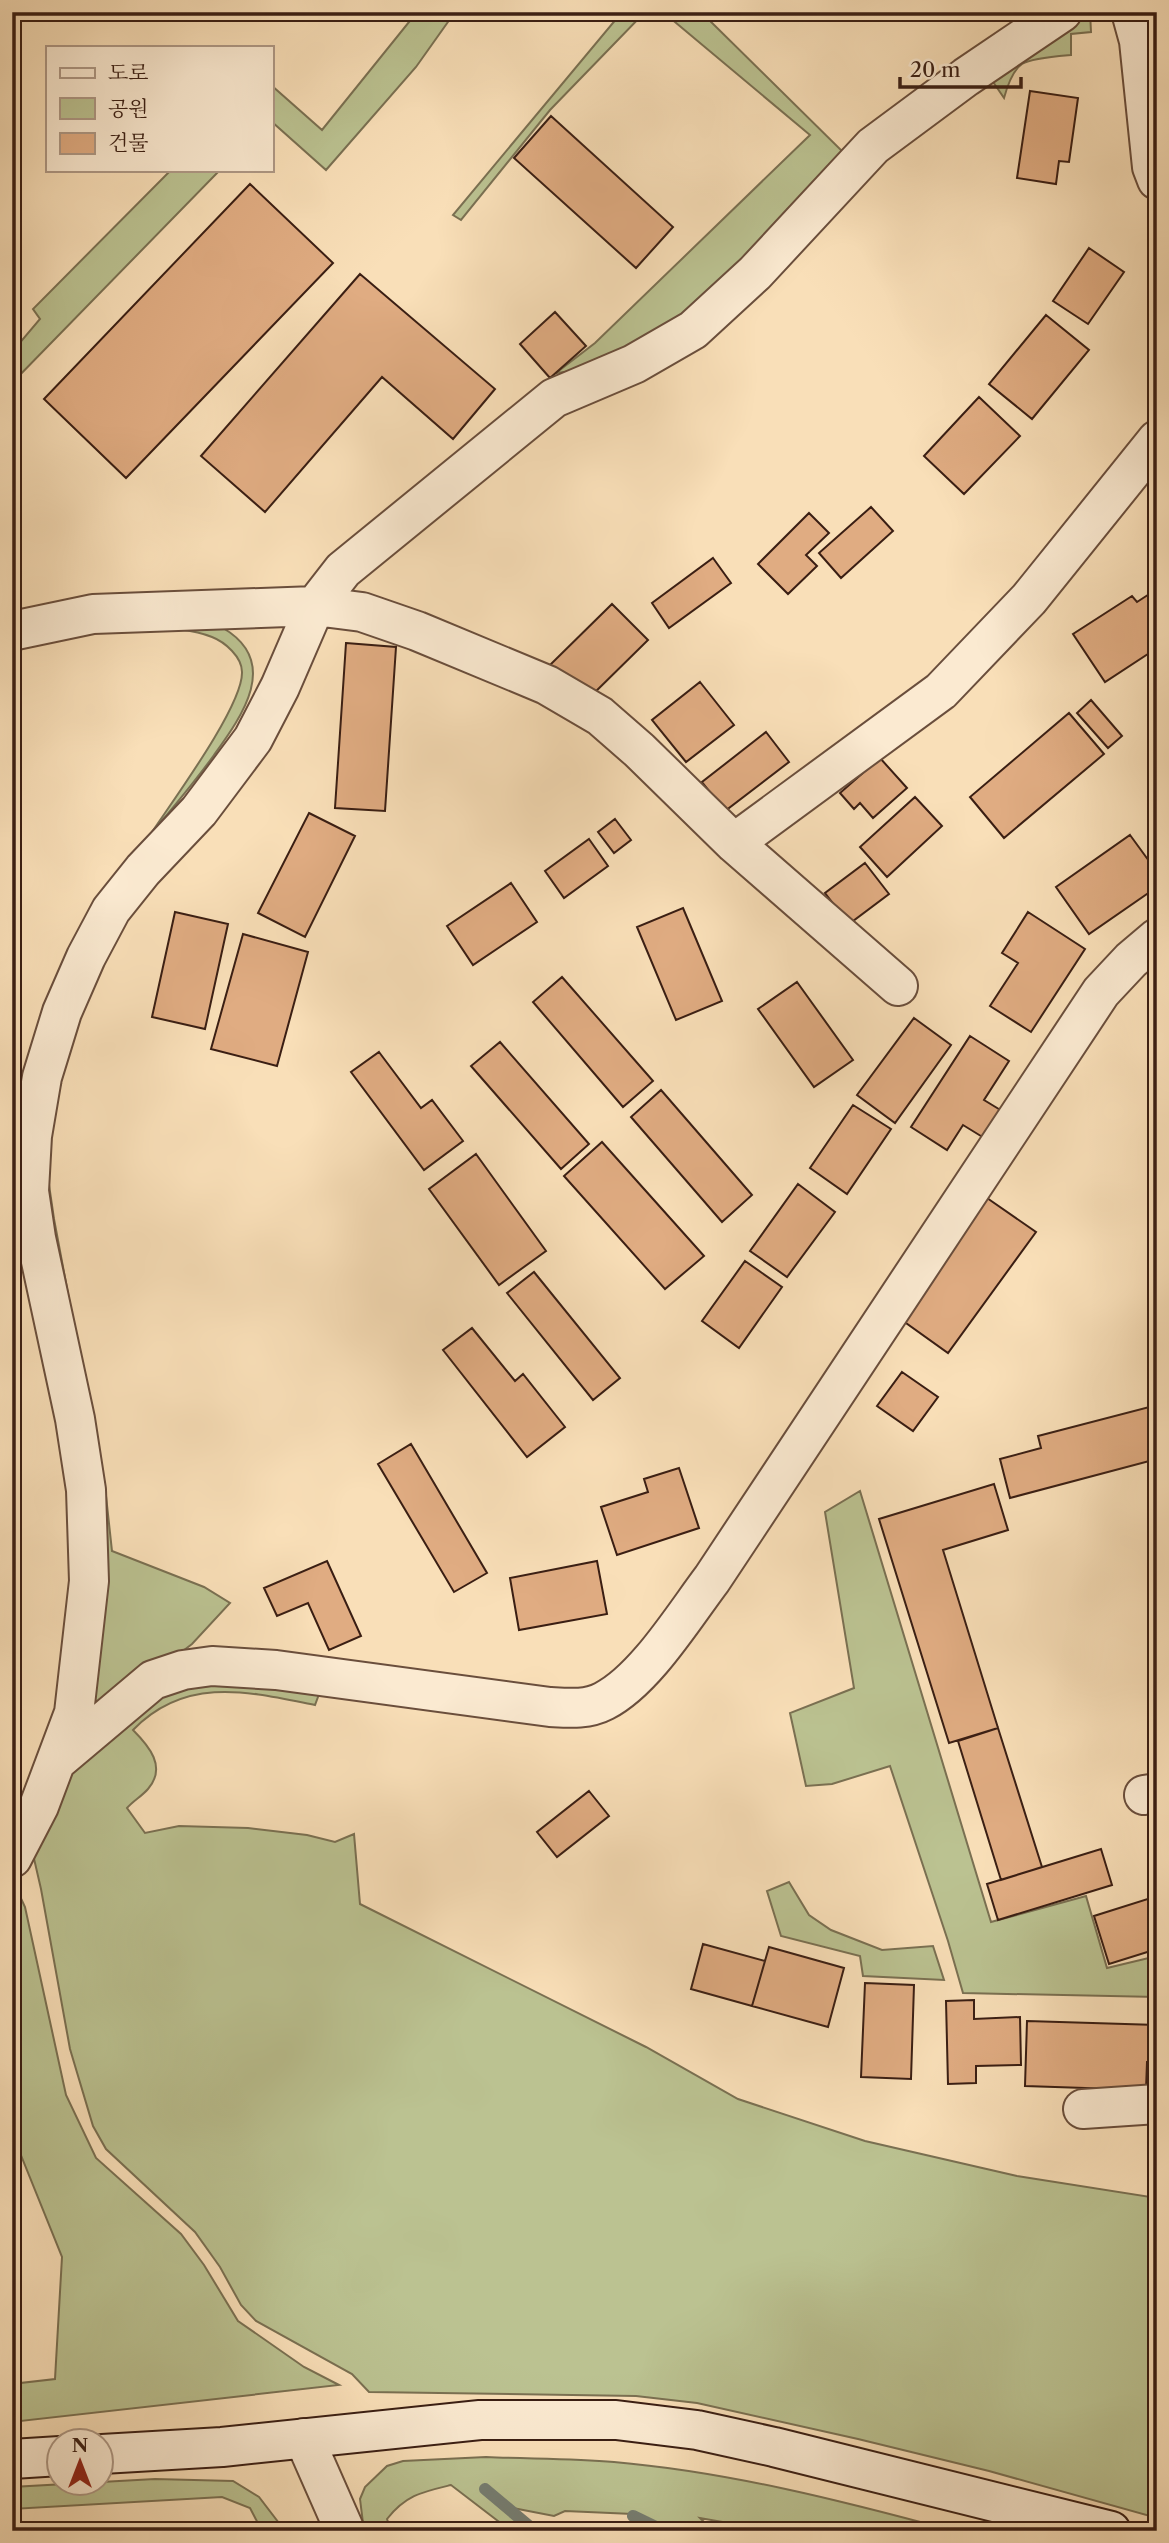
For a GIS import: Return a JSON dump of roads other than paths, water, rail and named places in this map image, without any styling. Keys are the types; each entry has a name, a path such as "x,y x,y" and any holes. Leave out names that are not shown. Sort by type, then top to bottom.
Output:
{"street":[{"path":"12,1858 39,1806 74,1713 89,1581 86,1490 75,1419 36,1238 29,1191 32,1136 42,1077 62,1012 86,957 111,910 143,870 199,811 253,739 280,687 315,606 344,570 554,398 634,364 693,330 755,273 873,146 966,77 1062,12"},
{"path":"1131,12 1139,41 1152,167 1157,180"},
{"path":"734,843 941,691 1029,599 1157,440"},
{"path":"12,631 93,614 315,606 362,612 417,631 547,685 600,716 639,750 734,843 898,986"},
{"path":"58,1760 153,1680 183,1670 212,1666 276,1670 550,1707 582,1708 603,1702 626,1686 676,1628 712,1579 1101,992 1131,960 1157,938"},
{"path":"1083,2109 1157,2104"},
{"path":"116,2453 222,2447 480,2420 616,2420 697,2430 889,2474 1111,2531"},
{"path":"304,2438 345,2531"},
{"path":"12,2459 46,2457"}],"waterway":[{"path":"485,2489 535,2531"},
{"path":"633,2516 664,2531"}]}
